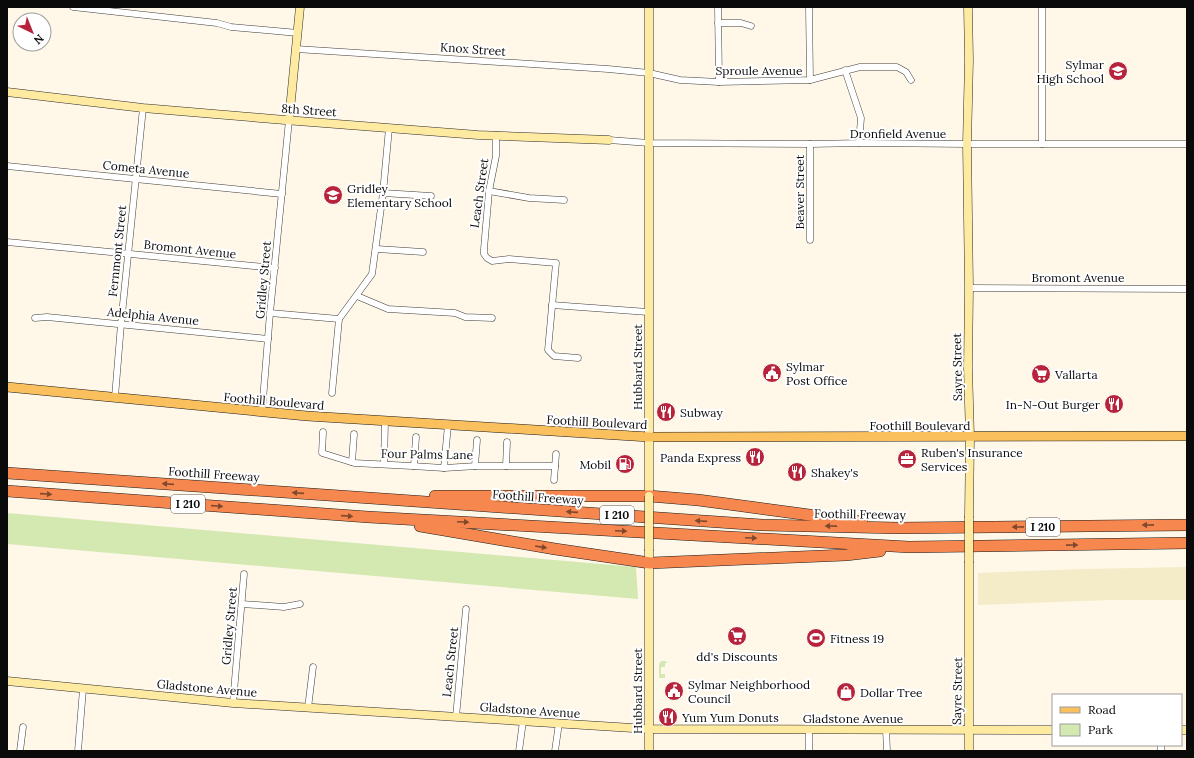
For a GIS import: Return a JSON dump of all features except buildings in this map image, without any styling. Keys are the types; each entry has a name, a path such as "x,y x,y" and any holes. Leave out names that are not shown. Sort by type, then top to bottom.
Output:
{"highway":[{"name":"Foothill Freeway","path":"7,473 762,525 898,528 1187,525"},
{"name":"I 210","path":"7,491 368,517 910,547 1187,543"},
{"path":"336,496 649,496 756,507 898,528"},
{"path":"368,517 547,548 650,563 846,555 910,547"}],"main road":[{"name":"Foothill Boulevard","path":"7,387 262,412 649,437 1187,436"}],"street":[{"path":"73,7 217,23 231,27 298,33"},
{"path":"289,120 300,7"},
{"name":"Hubbard Street","path":"649,7 649,751"},
{"path":"718,7 719,82"},
{"path":"809,7 810,80"},
{"name":"Sayre Street","path":"968,7 968,368 970,437 969,751"},
{"path":"1042,7 1042,144"},
{"path":"718,23 741,23 751,26"},
{"name":"Knox Street","path":"296,49 608,69 649,73"},
{"name":"Sproule Avenue","path":"649,73 680,80 719,82 810,80 860,67 897,67 906,72 910,80"},
{"path":"845,70 861,118 859,143"},
{"name":"8th Street","path":"7,92 143,108 389,128 478,135 609,140"},
{"name":"Fernmont Street","path":"115,397 143,108"},
{"name":"Gridley Street","path":"262,412 289,120"},
{"path":"332,393 339,319 372,274 377,249 389,128"},
{"name":"Leach Street","path":"496,135 496,156 489,191 484,254 492,261 509,259 556,263 552,306"},
{"name":"Dronfield Avenue","path":"609,140 649,143 1187,144"},
{"name":"Beaver Street","path":"810,144 810,240"},
{"name":"Cometa Avenue","path":"7,166 282,194"},
{"path":"489,191 529,198 564,200"},
{"path":"383,193 430,196"},
{"name":"Bromont Avenue","path":"7,242 275,268"},
{"path":"377,249 423,252"},
{"name":"Bromont Avenue","path":"969,288 1187,289"},
{"path":"357,296 388,309 455,313 465,316 492,318"},
{"path":"578,358 554,356 548,350 552,306 648,312"},
{"path":"270,313 339,319"},
{"name":"Adelphia Avenue","path":"35,318 47,317 268,339"},
{"path":"384,464 385,421"},
{"path":"444,468 448,425"},
{"name":"Four Palms Lane","path":"323,432 322,453 352,462 444,468 475,466 555,466"},
{"path":"352,462 354,434"},
{"path":"414,466 416,437"},
{"path":"475,466 477,440"},
{"path":"506,466 507,442"},
{"path":"554,480 556,454"},
{"name":"Gridley Street","path":"233,703 244,574"},
{"path":"242,604 284,607 300,604"},
{"name":"Leach Street","path":"456,717 466,609"},
{"path":"308,708 313,667"},
{"name":"Gladstone Avenue","path":"7,682 233,703 649,729 1052,730"},
{"path":"78,751 83,689"},
{"path":"519,751 523,721"},
{"path":"555,751 559,724"},
{"path":"20,751 23,727"},
{"path":"886,729 887,751"},
{"path":"809,730 809,751"}],"shaded area":[{"path":"1187,567 1187,600 1108,600 978,605 978,573"}],"green space":[{"path":"7,513 636,567 638,599 7,544"},
{"path":"661,661 666,661 667,663 665,663 665,667 661,667 661,674 665,674 665,678 659,678 659,664"}],"place":[{"name":"Sylmar High School","path":"1118,71"},
{"name":"Gridley Elementary School","path":"333,195"},
{"name":"Sylmar Post Office","path":"772,373"},
{"name":"Vallarta","path":"1041,374"},
{"name":"In-N-Out Burger","path":"1114,404"},
{"name":"Subway","path":"666,412"},
{"name":"Panda Express","path":"755,457"},
{"name":"Ruben's Insurance Services","path":"907,459"},
{"name":"Mobil","path":"625,464"},
{"name":"Shakey's","path":"797,472"},
{"name":"dd's Discounts","path":"737,636"},
{"name":"Fitness 19","path":"816,638"},
{"name":"Sylmar Neighborhood Council","path":"674,691"},
{"name":"Dollar Tree","path":"846,692"},
{"name":"Yum Yum Donuts","path":"668,717"}]}
